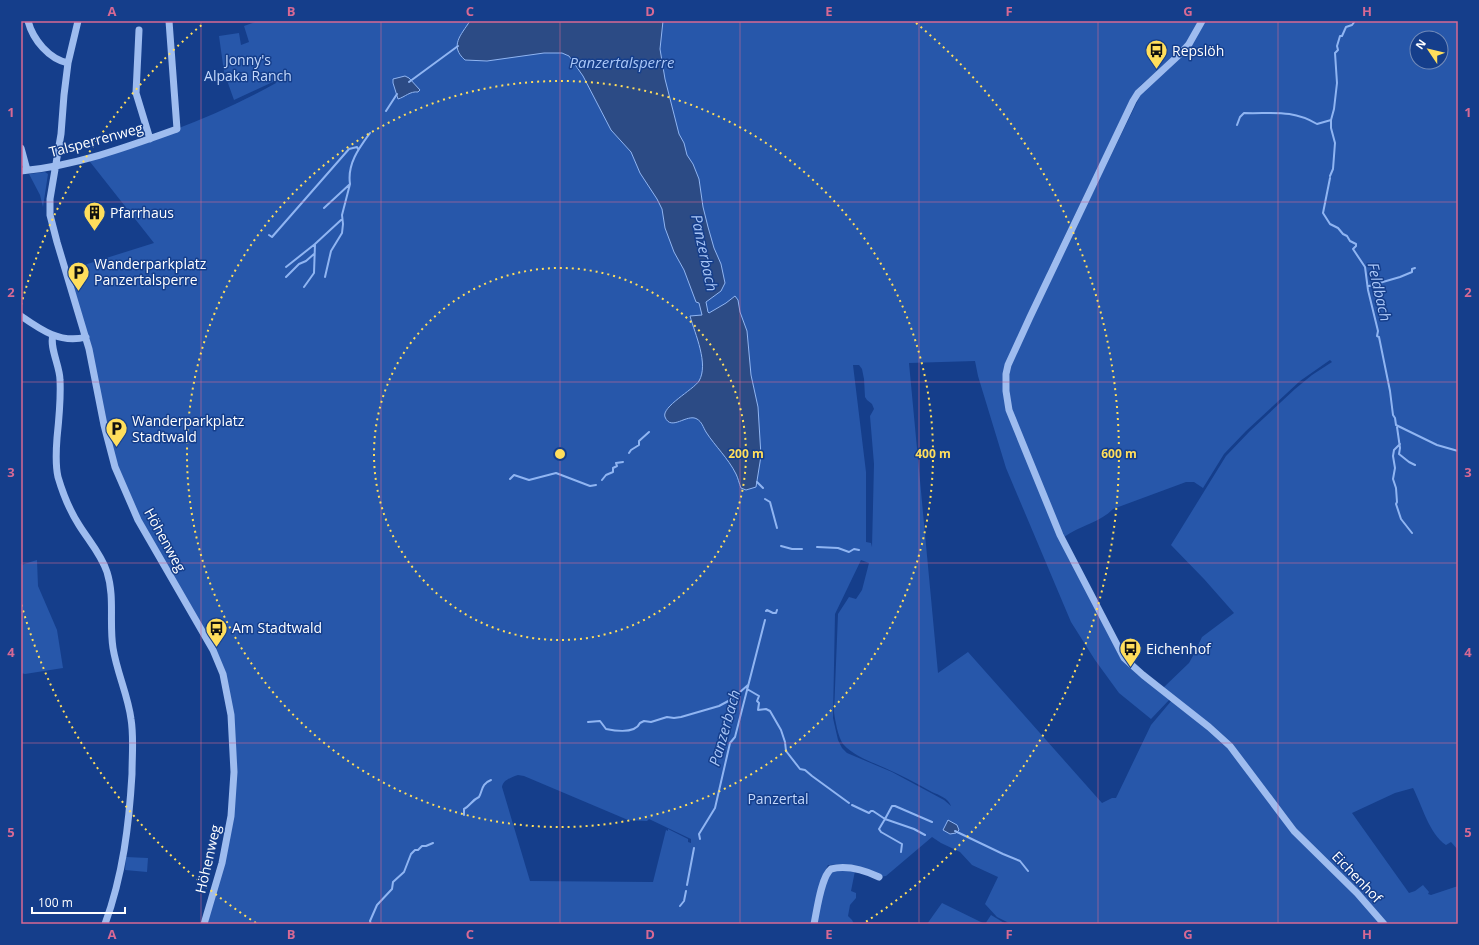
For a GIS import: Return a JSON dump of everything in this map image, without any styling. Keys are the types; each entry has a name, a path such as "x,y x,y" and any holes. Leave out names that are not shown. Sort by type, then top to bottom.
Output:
{"street":[{"path":"28,21 35,38 43,48 52,56 68,63"},
{"name":"Höhenweg","path":"78,21 68,63 61,134 50,199 50,215 56,242 86,337 104,425 115,467 148,538 214,650 228,693 232,725 234,772 232,802 228,836 222,863 204,924"},
{"name":"Talsperrenweg","path":"24,170 56,165 112,151 177,129 169,21"},
{"name":"Eichenhof","path":"1202,21 1189,44 1138,93 1133,101 1008,365 1006,374 1006,391 1009,410 1060,535 1124,658 1143,675 1209,727 1230,746 1294,831 1357,893 1384,924"},
{"path":"139,30 136,93 150,138"},
{"path":"21,148 24,170"},
{"path":"21,316 42,330 53,335 70,339 86,337"},
{"path":"53,335 51,340 61,381 56,457 58,477 70,509 78,524 97,551 108,577 111,591 113,649 119,677 132,719 133,747 129,820 119,878 105,924"},
{"path":"814,924 826,873 831,869 849,868 860,870 879,877"}],"green space":[{"path":"258,21 1200,21 1179,52 1141,85 1131,98 1047,273 1055,270 1141,94 1187,48 1204,21 1458,21 1458,850 1451,842 1446,845 1435,834 1426,819 1413,788 1395,793 1352,813 1409,893 1415,891 1423,885 1429,892 1428,894 1431,895 1458,886 1458,921 1455,924 1011,924 997,917 985,904 998,877 972,865 960,852 932,837 886,876 879,877 864,868 854,866 828,865 822,882 825,882 831,872 844,870 855,871 851,891 856,893 856,898 850,905 848,916 854,924 816,924 817,916 814,915 812,924 211,924 205,921 225,848 234,791 234,743 228,695 222,672 214,651 147,537 125,491 113,456 88,340 65,271 154,243 87,158 184,126 231,106 276,83 275,81 234,100 224,72 219,36 239,33 241,45 249,42 244,26","holes":["1330,360 1332,362 1312,375 1295,389 1250,431 1226,456 1171,545 1234,613 1202,637 1189,663 1163,688 1230,743 1296,830 1358,891 1383,920 1379,922 1360,898 1316,856 1286,824 1239,759 1230,749 1209,729 1172,700 1151,725 1116,798 1112,798 1102,803 968,652 938,673 909,363 975,361 978,376 1006,468 1071,622 1095,660 1119,693 1151,719 1170,699 1134,670 1117,651 1056,529 1034,473 1016,433 1007,407 1004,386 1006,366 1011,364 1009,392 1014,418 1064,537 1096,521 1113,509 1186,482 1194,482 1203,488 1224,454 1246,431 1300,381","853,365 859,365 862,369 865,397 872,404 874,409 870,416 874,464 872,547 871,543 866,542 866,472","861,560 869,563 862,590 856,599 849,597 838,614 834,712 840,737 843,744 858,755 868,761 897,773 946,799 951,806 944,800 892,772 847,753 842,748 838,740 833,718 835,614","518,775 524,776 628,820 647,821 649,819 691,839 691,843 688,842 688,839 668,829 668,831 666,830 653,882 530,881 502,787 506,781"]},
{"path":"45,172 48,174 43,207 40,195 29,174"},
{"path":"37,560 38,586 57,630 63,668 25,674 21,673 21,565"},
{"path":"126,857 148,858 147,872 125,870"},
{"path":"942,903 985,924 927,924"},
{"path":"991,915 1006,924 985,924"}],"water":[{"name":"Panzertalsperre","path":"470,21 663,21 660,49 665,79 679,134 684,143 687,155 693,164 699,179 703,207 708,227 714,248 721,264 725,283 721,291 706,302 708,312 709,313 726,303 735,296 738,300 740,312 747,331 751,375 758,407 761,456 756,487 746,490 741,488 733,468 706,432 699,420 689,418 671,423 665,417 665,413 668,408 696,385 702,374 702,358 690,316 702,315 699,303 696,302 684,270 674,252 665,228 662,209 640,173 631,152 611,130 583,76 569,56 562,53 544,53 487,61 465,60 460,55 457,45 460,36"},
{"path":"405,76 409,78 420,90 398,99 393,79"},
{"path":"948,820 957,825 959,830 956,833 950,834 943,830"}],"waterway":[{"name":"Feldbach","path":"1330,176 1333,169 1335,143 1331,128 1337,83 1335,53 1338,50 1337,46 1340,36 1342,36 1346,27 1352,25 1355,21"},
{"path":"409,82 458,46"},
{"path":"386,111 397,94"},
{"path":"1237,125 1240,117 1244,113 1290,114 1308,119 1317,124 1331,120"},
{"path":"325,277 331,251 342,233 342,215 350,184 350,170 352,163 358,150 370,133"},
{"path":"269,235 272,237 349,149 357,147 358,149"},
{"name":"Feldbach","path":"1330,178 1323,213 1330,224 1338,228 1350,241 1356,244 1353,249 1365,267 1368,290 1378,331 1377,336 1379,337 1396,425 1437,445 1458,451"},
{"path":"324,208 350,184"},
{"path":"286,267 315,244 341,220"},
{"path":"304,287 314,273 315,244"},
{"path":"286,277 299,264 306,261 314,254"},
{"path":"1369,286 1400,277 1412,272 1412,269 1415,268"},
{"name":"Feldbach","path":"1397,427 1400,448 1399,454 1415,465"},
{"path":"629,453 639,445 639,441 649,432"},
{"name":"Feldbach","path":"1400,444 1394,450 1393,456 1395,468 1393,479 1396,488 1396,504 1401,519 1412,533"},
{"path":"602,480 606,475 613,472 613,468 617,466 616,463 623,462"},
{"path":"510,479 514,475 529,480 556,473 590,486 596,485"},
{"name":"Panzerbach","path":"757,482 763,488"},
{"name":"Panzerbach","path":"765,499 770,502 777,528"},
{"path":"781,546 792,549 802,549"},
{"path":"817,547 838,548 849,552 854,549 859,550"},
{"name":"Panzerbach","path":"766,611 776,613 777,610"},
{"name":"Panzerbach","path":"700,839 699,834 715,808 730,743 735,737 765,620"},
{"path":"588,722 600,721 606,729 620,731 630,730 634,729 644,721 651,722 667,717 681,717 719,706 732,699 748,685"},
{"path":"747,689 759,696 757,701 759,703 758,710 766,709 770,711 781,730 786,751 800,769 805,770 849,803"},
{"path":"464,815 464,809 479,797 485,783 491,780"},
{"path":"852,805 869,813 873,811 885,819 892,806 895,806 932,822"},
{"path":"901,852 902,844 881,832 879,829 885,819 914,829 925,835"},
{"path":"955,831 1020,861 1028,871"},
{"path":"371,924 370,921 377,905 392,889 393,882 404,872 411,854 422,846 433,843"},
{"name":"Panzerbach","path":"687,885 694,848"},
{"name":"Panzerbach","path":"680,906 684,901 686,891"}],"place":[{"name":"Repslöh","path":"1157,70"},
{"name":"Pfarrhaus","path":"95,232"},
{"name":"Wanderparkplatz Panzertalsperre","path":"78,292"},
{"name":"Wanderparkplatz Stadtwald","path":"116,448"},
{"name":"Am Stadtwald","path":"217,648"},
{"name":"Eichenhof","path":"1131,668"}],"park label":[{"name":"Jonny's Alpaka Ranch","path":"248,68"},
{"name":"Panzertal","path":"778,799"}]}
